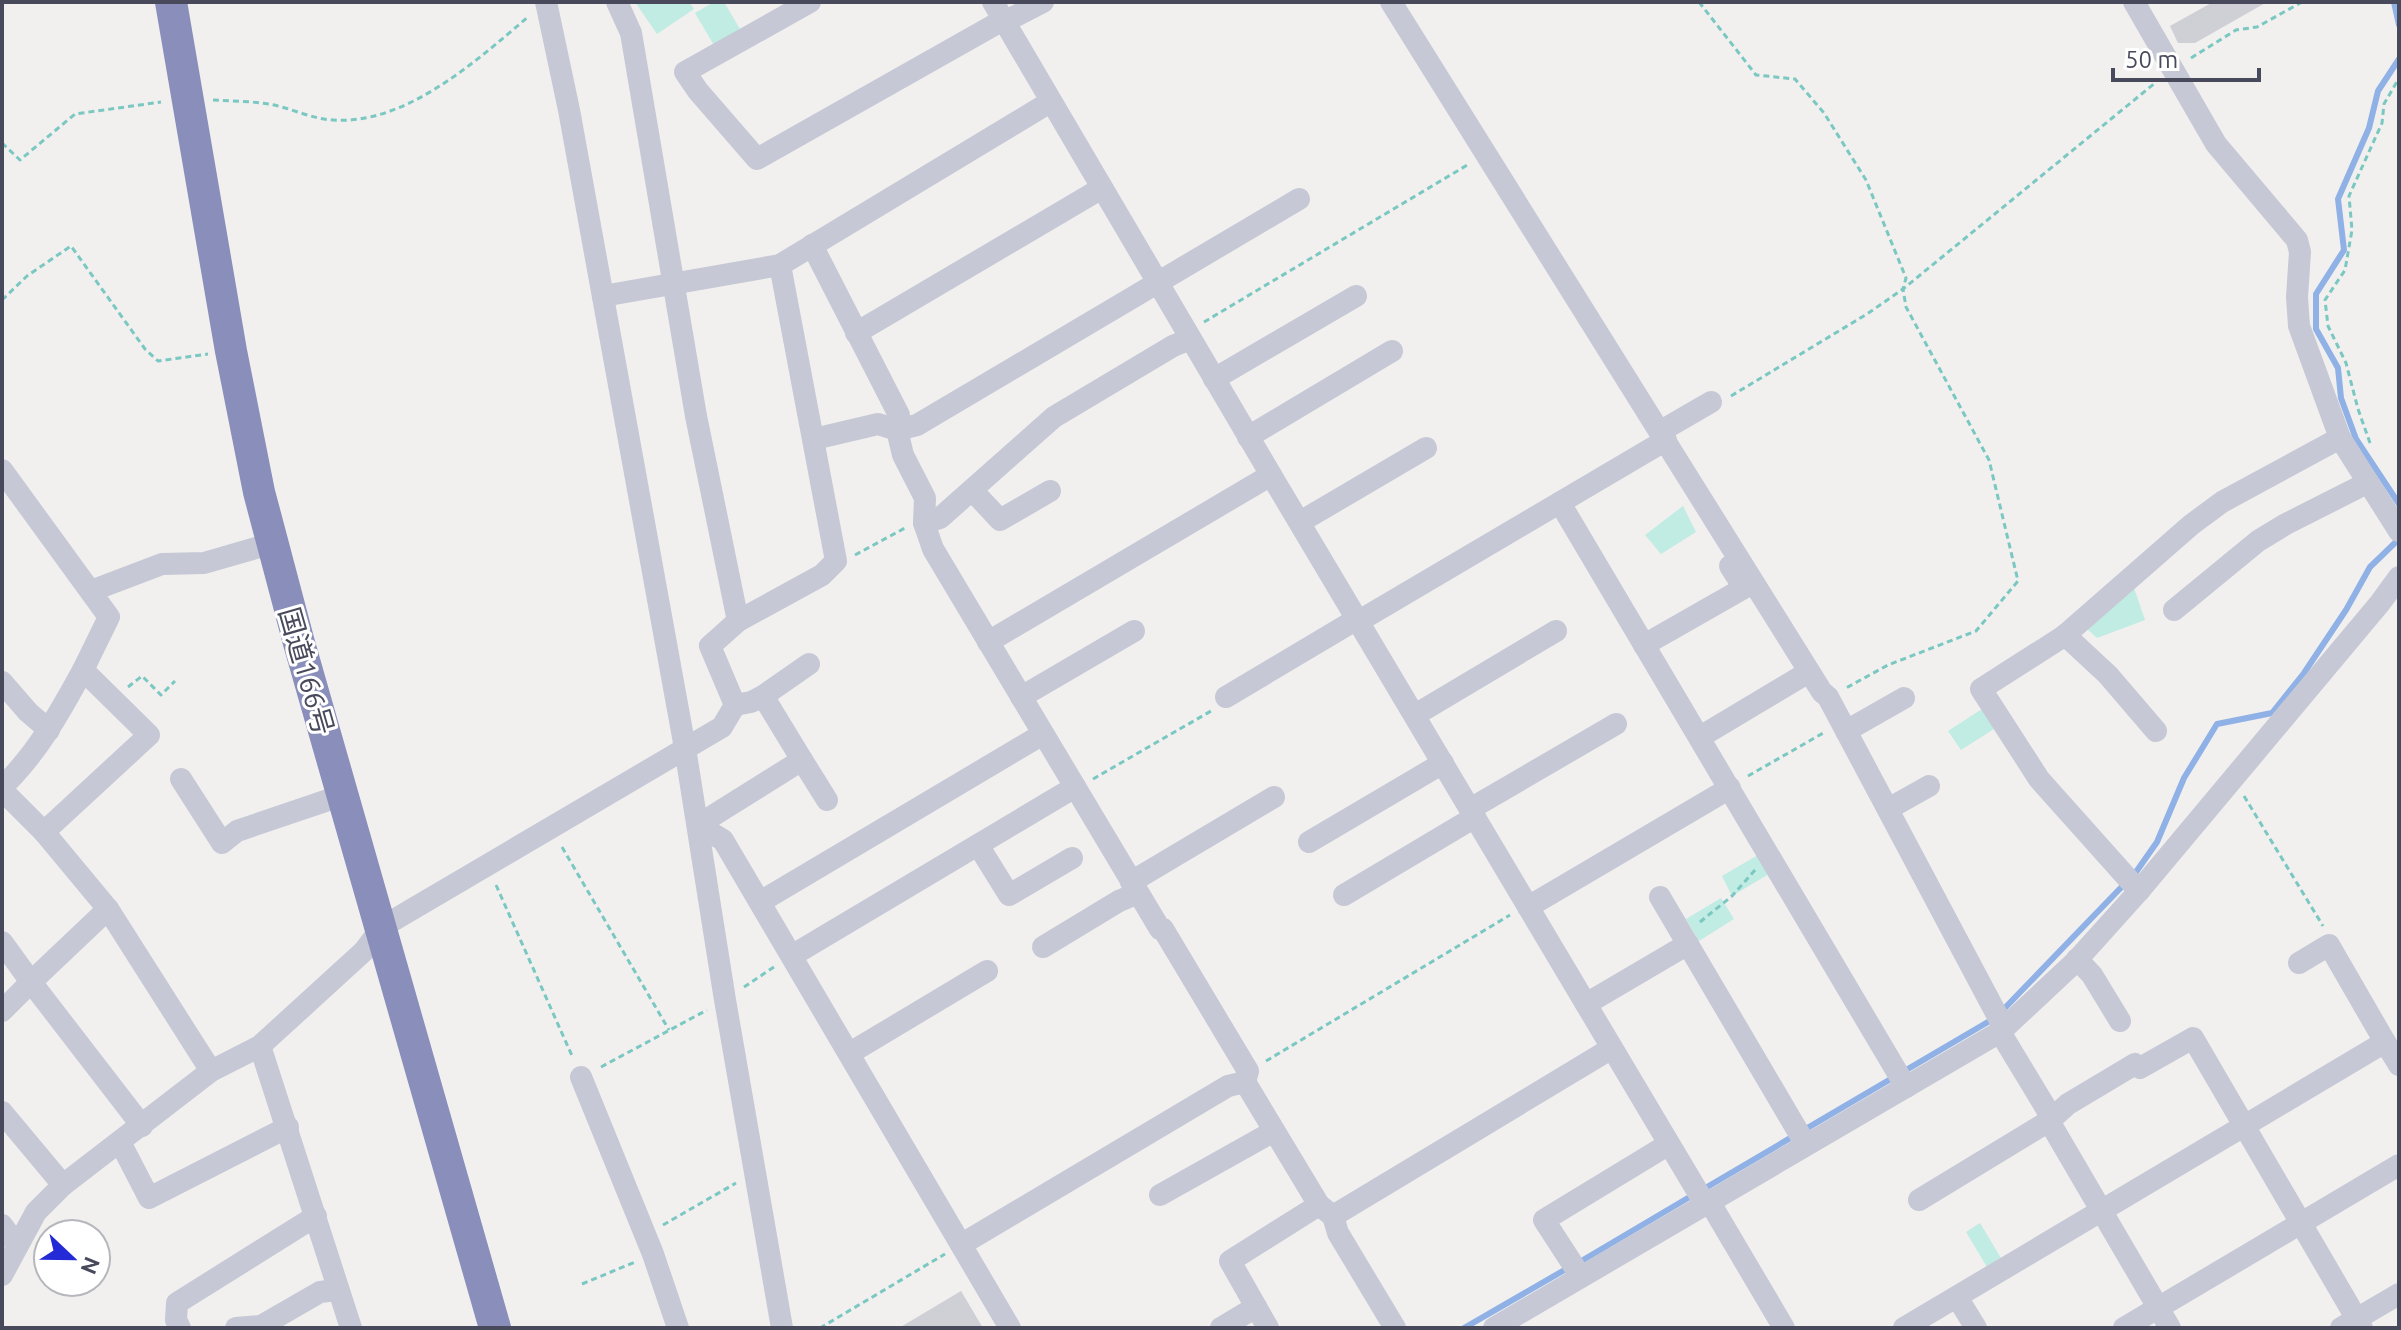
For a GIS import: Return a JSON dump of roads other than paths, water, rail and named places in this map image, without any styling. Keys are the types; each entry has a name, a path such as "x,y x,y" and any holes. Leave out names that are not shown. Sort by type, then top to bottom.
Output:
{"highway":[{"name":"国道166号","path":"171,2 231,351 259,492 495,1328"}],"street":[{"path":"617,2 631,33 696,416 738,621"},
{"path":"805,3 685,72 757,159 1000,15 1043,2"},
{"path":"1391,2 1660,439 1828,697 2051,1120 2170,1328"},
{"path":"2134,2 2216,144 2297,240 2300,252 2299,326 2340,438 2398,530"},
{"path":"541,6 603,296 685,748 782,1328"},
{"path":"1000,15 1669,1144 1784,1328"},
{"path":"603,296 780,265 1050,102"},
{"path":"856,333 1102,188"},
{"path":"814,439 878,424 897,430 917,425 1299,199"},
{"path":"812,245 899,415 897,430 903,455 925,498 924,523 933,549 1135,888 1160,929 1163,929 1274,1131 1326,1210 1395,1328"},
{"path":"735,705 710,646 738,621 822,575 836,561 780,265"},
{"path":"1214,379 1356,296"},
{"path":"924,523 940,518 1054,417 1190,339"},
{"path":"1248,437 1392,351"},
{"path":"1226,697 1560,503 1660,439 1711,402"},
{"path":"2132,883 2039,779 1981,689 2065,635 2212,510 2340,438"},
{"path":"1644,645 1744,588 1660,439"},
{"path":"1300,522 1426,448"},
{"path":"2,470 109,617 49,730 2,788 44,832 108,909 211,1071"},
{"path":"988,642 1271,475"},
{"path":"2174,610 2258,541 2367,483"},
{"path":"972,490 1000,520 1050,491"},
{"path":"1560,503 1901,1078"},
{"path":"91,591 162,564 204,563 273,543"},
{"path":"1494,1328 1576,1269 2000,1022 2077,959 2132,883 2234,779 2399,577"},
{"path":"1021,697 1134,631"},
{"path":"1415,715 1556,631"},
{"path":"2065,635 2108,675 2156,731"},
{"path":"2,1275 36,1212 63,1185 211,1071 260,1046 364,951 382,927 722,727 735,705 763,696 809,664"},
{"path":"44,832 149,735 83,670"},
{"path":"1700,737 1802,676"},
{"path":"2,682 28,712 49,730"},
{"path":"763,696 827,800"},
{"path":"1844,726 1904,698"},
{"path":"1344,895 1616,724"},
{"path":"760,902 1043,734"},
{"path":"698,825 802,760"},
{"path":"1309,842 1443,763"},
{"path":"181,779 222,843 237,831 343,795"},
{"path":"1888,809 1929,786"},
{"path":"793,955 1076,788"},
{"path":"1527,906 1730,788"},
{"path":"1043,947 1119,901 1274,797"},
{"path":"698,825 723,840 1010,1328"},
{"path":"978,845 1009,895 1072,858"},
{"path":"1660,897 1801,1137"},
{"path":"2,1011 108,909"},
{"path":"1586,1004 1684,939"},
{"path":"2,942 142,1126"},
{"path":"2299,963 2329,945 2399,1065"},
{"path":"2077,959 2092,975 2120,1021"},
{"path":"850,1053 987,971"},
{"path":"1919,1200 2051,1120 2068,1104 2135,1064 2140,1068 2193,1038 2300,1223 2353,1325 2399,1294"},
{"path":"1904,1328 2385,1042"},
{"path":"260,1046 351,1328"},
{"path":"1268,1328 1230,1261 1612,1048"},
{"path":"962,1244 1246,1076"},
{"path":"581,1077 649,1244 678,1328"},
{"path":"2,1112 63,1185"},
{"path":"120,1142 149,1198 288,1127"},
{"path":"1160,1195 1274,1131"},
{"path":"1576,1269 1544,1220 1669,1144"},
{"path":"2124,1328 2399,1165"},
{"path":"180,1328 176,1320 177,1303 316,1216"},
{"path":"2,1225 17,1245"},
{"path":"236,1328 261,1327 320,1292 337,1290"},
{"path":"1957,1297 1976,1328"},
{"path":"1221,1328 1256,1307"}],"waterway":[{"path":"2394,2 2399,25"},
{"path":"2399,59 2378,91 2369,128 2338,199 2344,250 2316,294 2316,329 2338,368 2341,398 2356,439 2399,504"},
{"path":"2001,1012 2136,872 2157,842 2184,778 2217,724 2272,713 2304,673 2370,567 2399,539"},
{"path":"1702,1190 1993,1019"},
{"path":"1578,1263 1693,1195"},
{"path":"1464,1328 1568,1268"}]}
